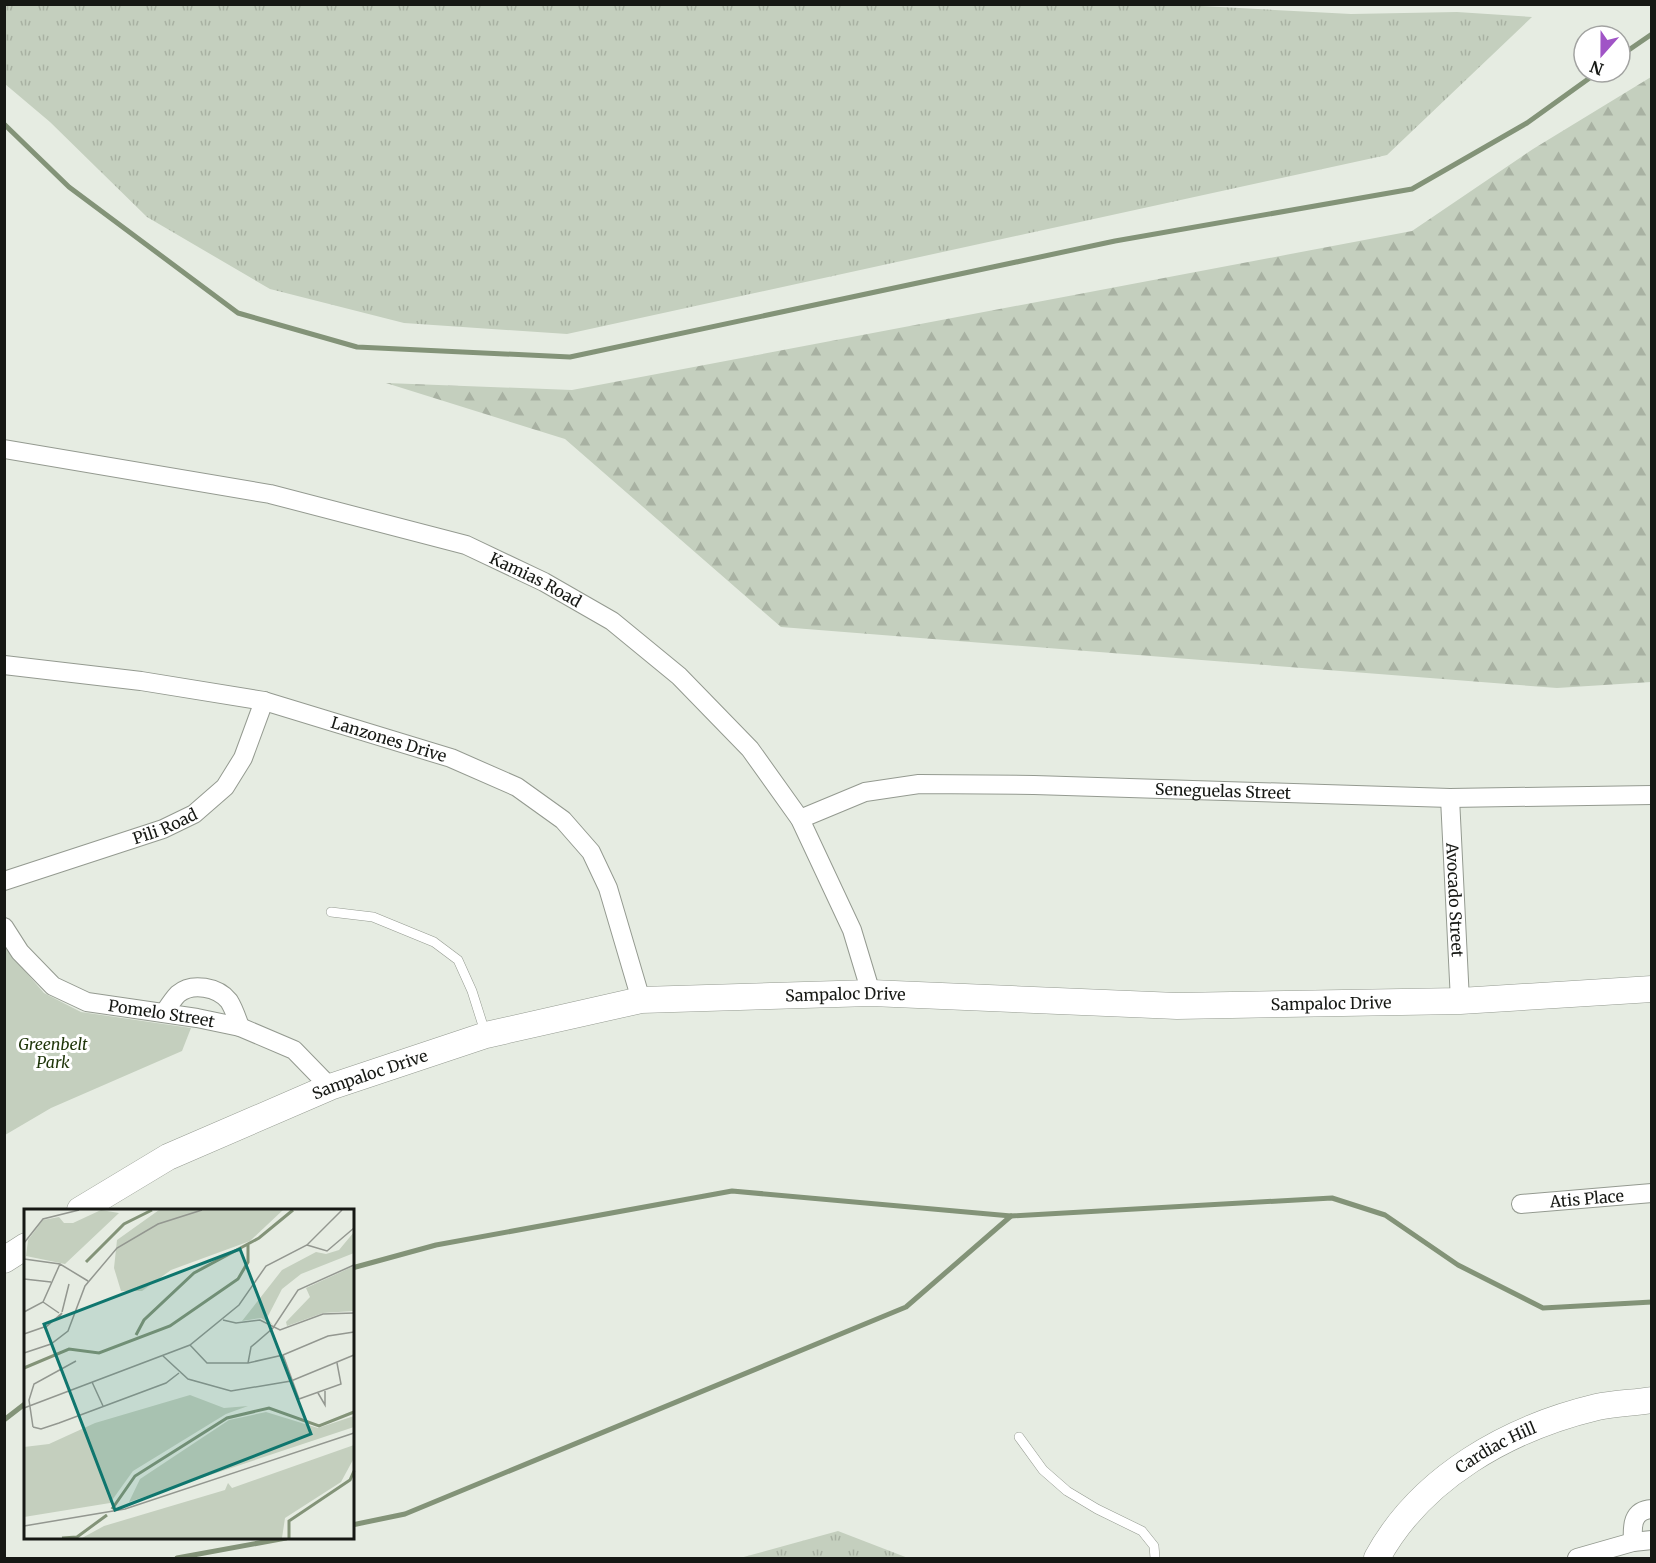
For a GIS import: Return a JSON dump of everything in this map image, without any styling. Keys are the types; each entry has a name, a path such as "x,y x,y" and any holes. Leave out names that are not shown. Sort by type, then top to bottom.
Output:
{"street":[{"name":"Kamias Road","path":"4,449 270,494 466,545 544,582 612,621 679,676 750,749 800,819 852,930 871,993"},
{"name":"Lanzones Drive","path":"4,665 141,681 264,701 451,758 517,787 563,820 591,852 608,888 641,1000"},
{"name":"Pili Road","path":"4,881 163,829 194,814 225,787 243,758 264,701"},
{"name":"Seneguelas Street","path":"800,819 865,792 919,784 1034,785 1450,798 1652,795"},
{"name":"Avocado Street","path":"1450,798 1460,1001"},
{"name":"Pomelo Street","path":"4,927 20,952 53,986 87,1002 240,1027 294,1050 330,1087"},
{"path":"164,1013 177,994 187,989 205,987 224,995 230,1002 240,1027"},
{"name":"Sampaloc Drive","path":"82,1209 168,1157 330,1087 486,1035 641,1000 871,993 1177,1006 1460,1001 1652,989"},
{"name":"Atis Place","path":"1521,1204 1652,1193"},
{"path":"4,1260 24,1247"},
{"name":"Cardiac Hill","path":"1377,1558 1386,1542 1416,1504 1453,1472 1498,1443 1542,1423 1576,1413 1599,1407 1652,1401"},
{"path":"1577,1558 1642,1541 1634,1518 1640,1512 1652,1509"}],"lane":[{"path":"331,912 373,917 434,942 458,960 472,991 486,1035"},
{"path":"1019,1437 1043,1470 1067,1491 1142,1531 1154,1546 1155,1558"}],"green space":[{"path":"5,5 1183,5 1351,14 1457,12 1532,17 1387,155 567,334 404,323 270,289 147,217 50,122 5,84"},
{"path":"1651,77 1651,682 1557,688 781,627 565,439 386,383 572,390 1412,231 1533,149"},
{"name":"Greenbelt Park","path":"4,943 11,955 44,993 81,1012 191,1028 182,1051 51,1108 5,1135"},
{"path":"838,1531 908,1558 740,1558"}],"waterway":[{"path":"1632,48 1652,34"},
{"path":"4,124 69,187 238,313 357,347 570,357 1115,241 1412,189 1527,123 1581,84"},
{"path":"354,1267 436,1245 732,1191 1011,1216 1332,1198 1385,1215 1458,1265 1543,1308 1652,1302"},
{"path":"354,1525 405,1514 906,1307 1011,1216"},
{"path":"4,1420 24,1405"},
{"path":"177,1558 281,1539"}]}
